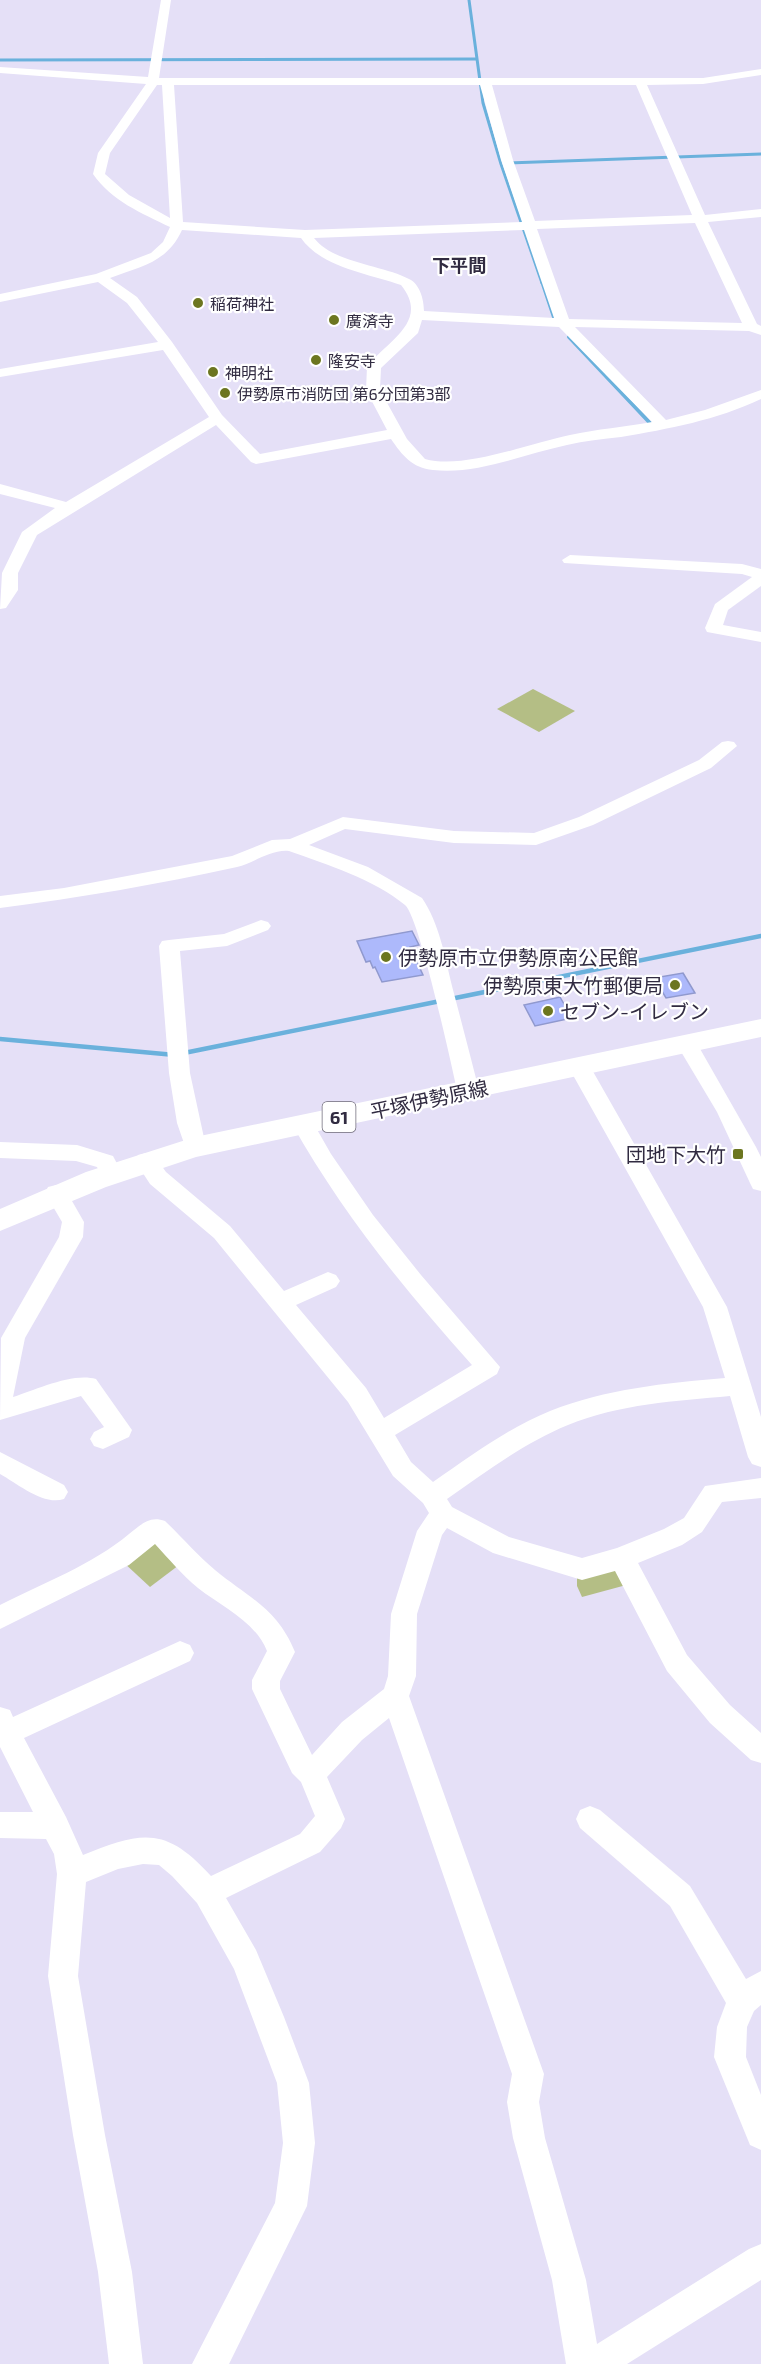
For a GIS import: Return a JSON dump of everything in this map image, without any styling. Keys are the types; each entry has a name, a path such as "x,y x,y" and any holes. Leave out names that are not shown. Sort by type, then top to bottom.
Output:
{"main road":[{"name":"平塚伊勢原線","path":"0,1221 56,1193 146,1161 195,1147 580,1068 761,1028"}],"street":[{"path":"166,2 153,82 104,153 99,174 107,186 119,195 177,226 305,234 700,219 761,213"},
{"path":"0,70 153,82 716,80 761,72"},
{"path":"416,315 756,329 700,219 640,81"},
{"path":"0,298 100,277 156,256 169,244 177,226 168,82"},
{"path":"485,82 507,160 563,322 662,424"},
{"path":"305,234 312,244 341,261 406,282 414,292 418,309 413,330 381,359 372,374 373,390 406,448 420,462 446,465 492,460 560,441 662,424 732,406 761,394"},
{"path":"100,277 132,300 167,345 217,418 256,459 397,432"},
{"path":"0,373 167,345"},
{"path":"0,604 10,590 10,573 30,532 217,418"},
{"path":"0,489 68,507"},
{"path":"570,560 742,569 761,576"},
{"path":"761,576 721,608 713,628 761,637"},
{"path":"292,845 343,823 454,837 536,839 586,821 694,769 728,746"},
{"path":"0,902 135,881 237,861 279,844 292,845 361,871 415,902 422,915 435,957 468,1090"},
{"path":"195,1147 188,1126 169,946 227,940 261,926"},
{"path":"688,1045 730,1114 761,1183"},
{"path":"580,1068 715,1307 761,1457"},
{"path":"303,1124 320,1156 356,1209 405,1273 488,1367 380,1432"},
{"path":"0,1150 77,1153 105,1162 111,1173"},
{"path":"146,1161 158,1178 222,1232 281,1302 357,1395 402,1469 438,1505 502,1545 582,1569 622,1558 673,1537 693,1526 714,1493 761,1488"},
{"path":"0,1398 13,1338 71,1237 73,1222 56,1193"},
{"path":"281,1302 327,1281"},
{"path":"0,1410 76,1387 87,1386 117,1432"},
{"path":"312,1774 352,1731 395,1696 402,1676 404,1614 438,1505 529,1432 578,1411 651,1395 741,1386"},
{"path":"0,1462 55,1492"},
{"path":"0,1618 120,1557 156,1528 208,1580 245,1605 278,1640 281,1652 266,1680 267,1689 302,1764 312,1774 332,1820 310,1843 207,1893"},
{"path":"622,1558 677,1663 720,1714 761,1751"},
{"path":"126,2364 115,2271 89,2135 63,1976 72,1874 68,1852 4,1725 180,1653"},
{"path":"395,1696 528,2074 524,2102 529,2138 569,2280 583,2364"},
{"path":"590,1819 680,1896 752,1993 732,2027 730,2057 761,2134"},
{"path":"0,1825 56,1826"},
{"path":"72,1874 135,1850 166,1854 182,1867 207,1893 244,1960 269,2017 293,2083 299,2142 291,2206 222,2344 209,2364"},
{"path":"596,2364 761,2261"}],"green space":[{"path":"533,689 575,711 539,732 497,709"},
{"path":"149,1539 183,1562 150,1587 122,1561"},
{"path":"612,1566 630,1584 582,1597 577,1586 577,1576"}],"building":[{"name":"伊勢原市立伊勢原南公民館","path":"412,931 419,945 410,947 423,975 382,982 375,967 373,968 370,961 366,962 357,941"},
{"name":"伊勢原東大竹郵便局","path":"683,973 695,993 666,998 654,978"},
{"name":"セブン-イレブン","path":"560,997 572,1018 535,1026 524,1005"}],"waterway":[{"path":"469,0 483,103 501,164 542,283"},
{"path":"0,60 476,59"},
{"path":"508,163 761,154"},
{"path":"542,281 556,323"},
{"path":"569,337 650,423"},
{"path":"184,1053 761,936"},
{"path":"0,1039 175,1055"}],"place":[{"name":"稲荷神社","path":"198,303"},
{"name":"廣済寺","path":"334,320"},
{"name":"隆安寺","path":"316,360"},
{"name":"神明社","path":"213,372"},
{"name":"伊勢原市消防団 第6分団第3部","path":"225,393"},
{"name":"伊勢原市立伊勢原南公民館","path":"386,957"},
{"name":"伊勢原東大竹郵便局","path":"675,985"},
{"name":"セブン-イレブン","path":"548,1011"},
{"name":"団地下大竹","path":"738,1154"}],"district":[{"name":"下平間","path":"459,265"}]}
